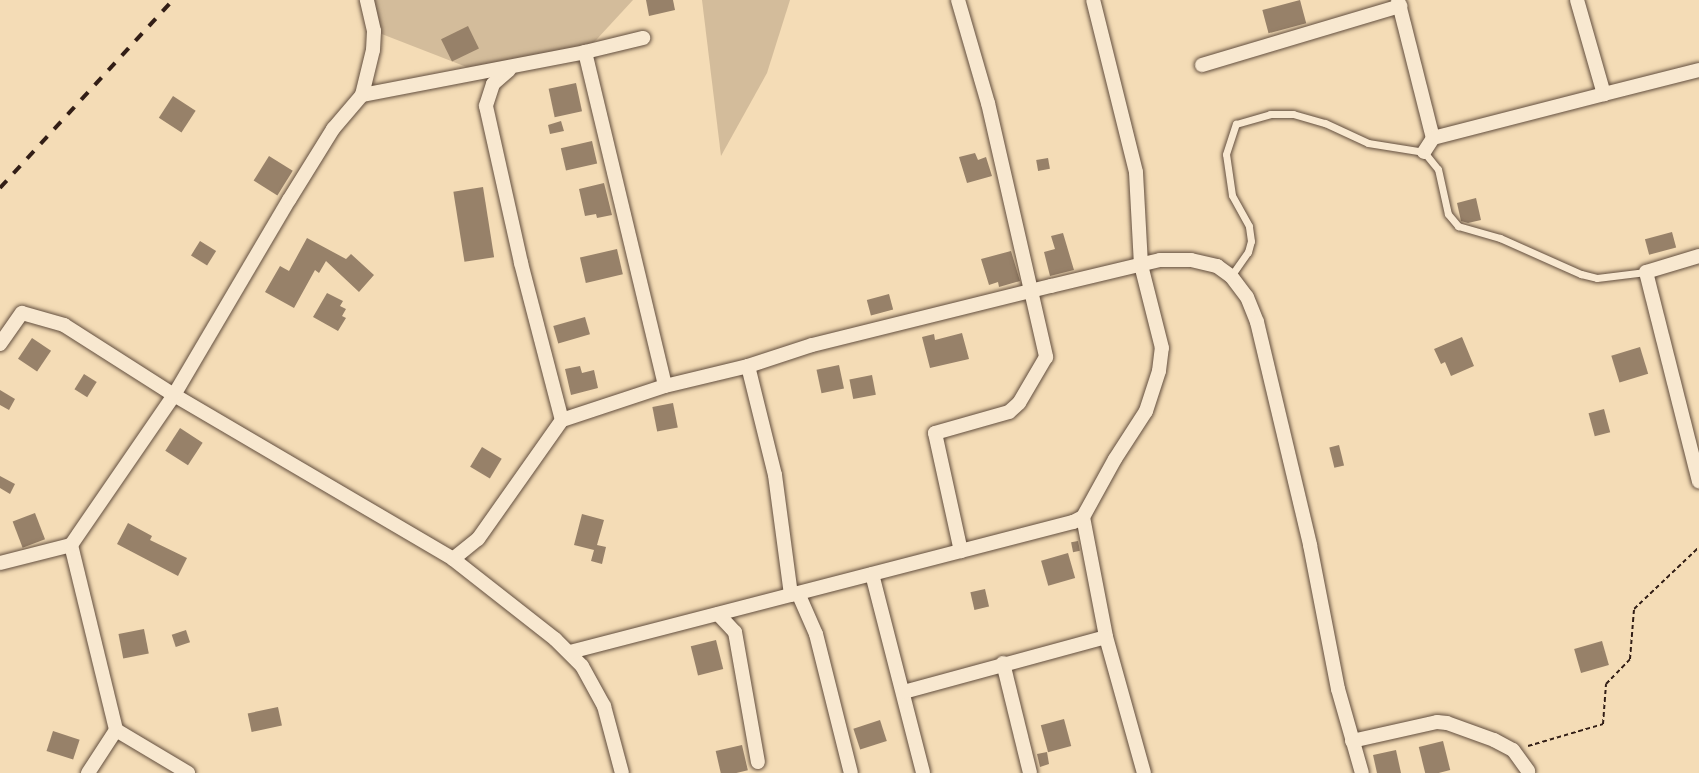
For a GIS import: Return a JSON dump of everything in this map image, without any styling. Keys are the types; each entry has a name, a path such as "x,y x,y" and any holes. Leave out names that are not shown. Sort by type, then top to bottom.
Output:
{"street":[{"path":"0,563 71,545 174,395 314,159 333,129 362,95 373,50 374,31 367,0"},
{"path":"958,0 988,103 1046,357 1019,403 999,417 935,433 961,551"},
{"path":"1093,0 1136,172 1141,265 1160,331 1162,348 1159,370 1146,411 1115,459 1083,517 1106,637 1144,773"},
{"path":"1577,0 1604,94"},
{"path":"1202,65 1399,3 1433,138"},
{"path":"362,95 510,68 643,38"},
{"path":"585,52 665,386"},
{"path":"510,68 493,84 486,106 521,262 562,420"},
{"path":"1424,152 1433,138 1699,70"},
{"path":"1699,256 1646,272 1699,481"},
{"path":"453,559 478,539 562,420 665,386 748,366 812,345 1160,260 1191,260 1217,266 1232,276 1247,297 1257,322 1352,741 1362,773"},
{"path":"0,344 22,313 64,325 174,395 453,559 570,652 582,666 604,706 622,773"},
{"path":"748,366 775,475 795,594 816,634 852,773"},
{"path":"570,652 961,551 1083,517"},
{"path":"71,545 116,730 188,773"},
{"path":"872,573 923,773"},
{"path":"718,614 735,632 758,762"},
{"path":"904,692 1003,663 1106,637"},
{"path":"1003,663 1030,773"},
{"path":"1352,741 1437,722 1476,733 1513,750 1528,771"},
{"path":"88,773 116,730"}],"lane":[{"path":"1232,276 1248,252 1251,242 1249,226 1232,195 1226,154 1236,124 1270,114 1293,114 1325,123 1368,143 1424,152 1438,169 1448,214 1458,226 1500,238 1581,274 1597,278 1646,272"}],"path":[{"path":"1513,750 1603,724 1606,684 1630,659 1634,609 1699,547"}],"shaded area":[{"path":"367,0 633,0 585,52 482,73 374,31"},
{"path":"702,0 790,0 767,73 721,156"}],"building":[{"path":"646,0 673,0 675,10 649,16"},
{"path":"1300,0 1306,23 1269,33 1262,10"},
{"path":"468,26 479,48 452,62 441,39"},
{"path":"576,83 582,111 555,117 549,89"},
{"path":"173,96 196,111 181,133 159,118"},
{"path":"561,121 564,131 550,134 548,125"},
{"path":"592,141 597,163 566,171 561,148"},
{"path":"975,153 978,160 986,157 992,176 967,183 959,157"},
{"path":"269,156 293,171 277,195 254,181"},
{"path":"1048,158 1050,169 1038,171 1036,160"},
{"path":"604,183 612,215 597,218 596,214 585,216 579,189"},
{"path":"483,187 494,257 464,262 453,192"},
{"path":"1476,198 1481,220 1468,223 1461,221 1457,203"},
{"path":"1672,232 1676,247 1649,255 1645,239"},
{"path":"1063,233 1074,270 1050,276 1044,252 1055,249 1051,236"},
{"path":"307,238 346,259 351,254 374,275 359,292 326,261 319,273 315,270 294,308 265,292 280,266 289,271"},
{"path":"200,241 216,251 207,265 191,255"},
{"path":"617,249 623,274 586,283 580,258"},
{"path":"1011,251 1020,281 999,287 998,282 989,285 981,259"},
{"path":"327,293 343,301 340,306 346,309 342,316 346,318 338,331 313,317"},
{"path":"889,294 893,309 871,315 867,300"},
{"path":"585,317 590,334 558,343 553,326"},
{"path":"962,333 969,359 930,368 922,337 934,334 935,340"},
{"path":"1462,337 1474,366 1451,376 1445,362 1441,364 1434,349"},
{"path":"32,338 51,351 37,372 18,359"},
{"path":"1640,347 1648,374 1619,383 1611,356"},
{"path":"839,365 844,388 821,393 817,370"},
{"path":"580,366 582,373 594,370 598,388 571,395 565,369"},
{"path":"84,374 97,382 87,397 74,389"},
{"path":"872,375 876,395 853,399 849,379"},
{"path":"0,390 15,399 9,410 0,405"},
{"path":"673,403 678,428 657,432 652,407"},
{"path":"1604,409 1610,432 1595,436 1589,413"},
{"path":"180,428 203,443 188,465 165,451"},
{"path":"1339,445 1344,465 1334,468 1329,447"},
{"path":"482,447 502,459 490,479 470,467"},
{"path":"0,476 15,484 10,494 0,488"},
{"path":"35,513 45,539 23,548 13,522"},
{"path":"582,514 604,520 597,545 606,547 602,564 591,561 594,550 574,545"},
{"path":"128,523 152,536 150,540 187,558 178,576 117,544"},
{"path":"1078,541 1080,551 1073,552 1071,542"},
{"path":"1068,553 1075,578 1048,586 1041,561"},
{"path":"985,589 989,607 974,610 970,592"},
{"path":"144,629 149,654 123,659 118,634"},
{"path":"186,630 190,642 176,647 172,635"},
{"path":"716,640 723,669 698,675 691,646"},
{"path":"1602,641 1609,665 1581,673 1574,649"},
{"path":"278,707 282,726 252,732 248,713"},
{"path":"1064,719 1071,746 1048,752 1041,725"},
{"path":"880,720 887,741 860,750 853,729"},
{"path":"53,731 80,740 73,760 47,751"},
{"path":"1443,741 1450,770 1425,773 1419,747"},
{"path":"742,745 748,770 721,773 716,751"},
{"path":"1396,750 1401,773 1377,773 1373,755"},
{"path":"1047,752 1049,764 1040,767 1037,754"}],"railway":[{"path":"0,188 173,0"}]}
